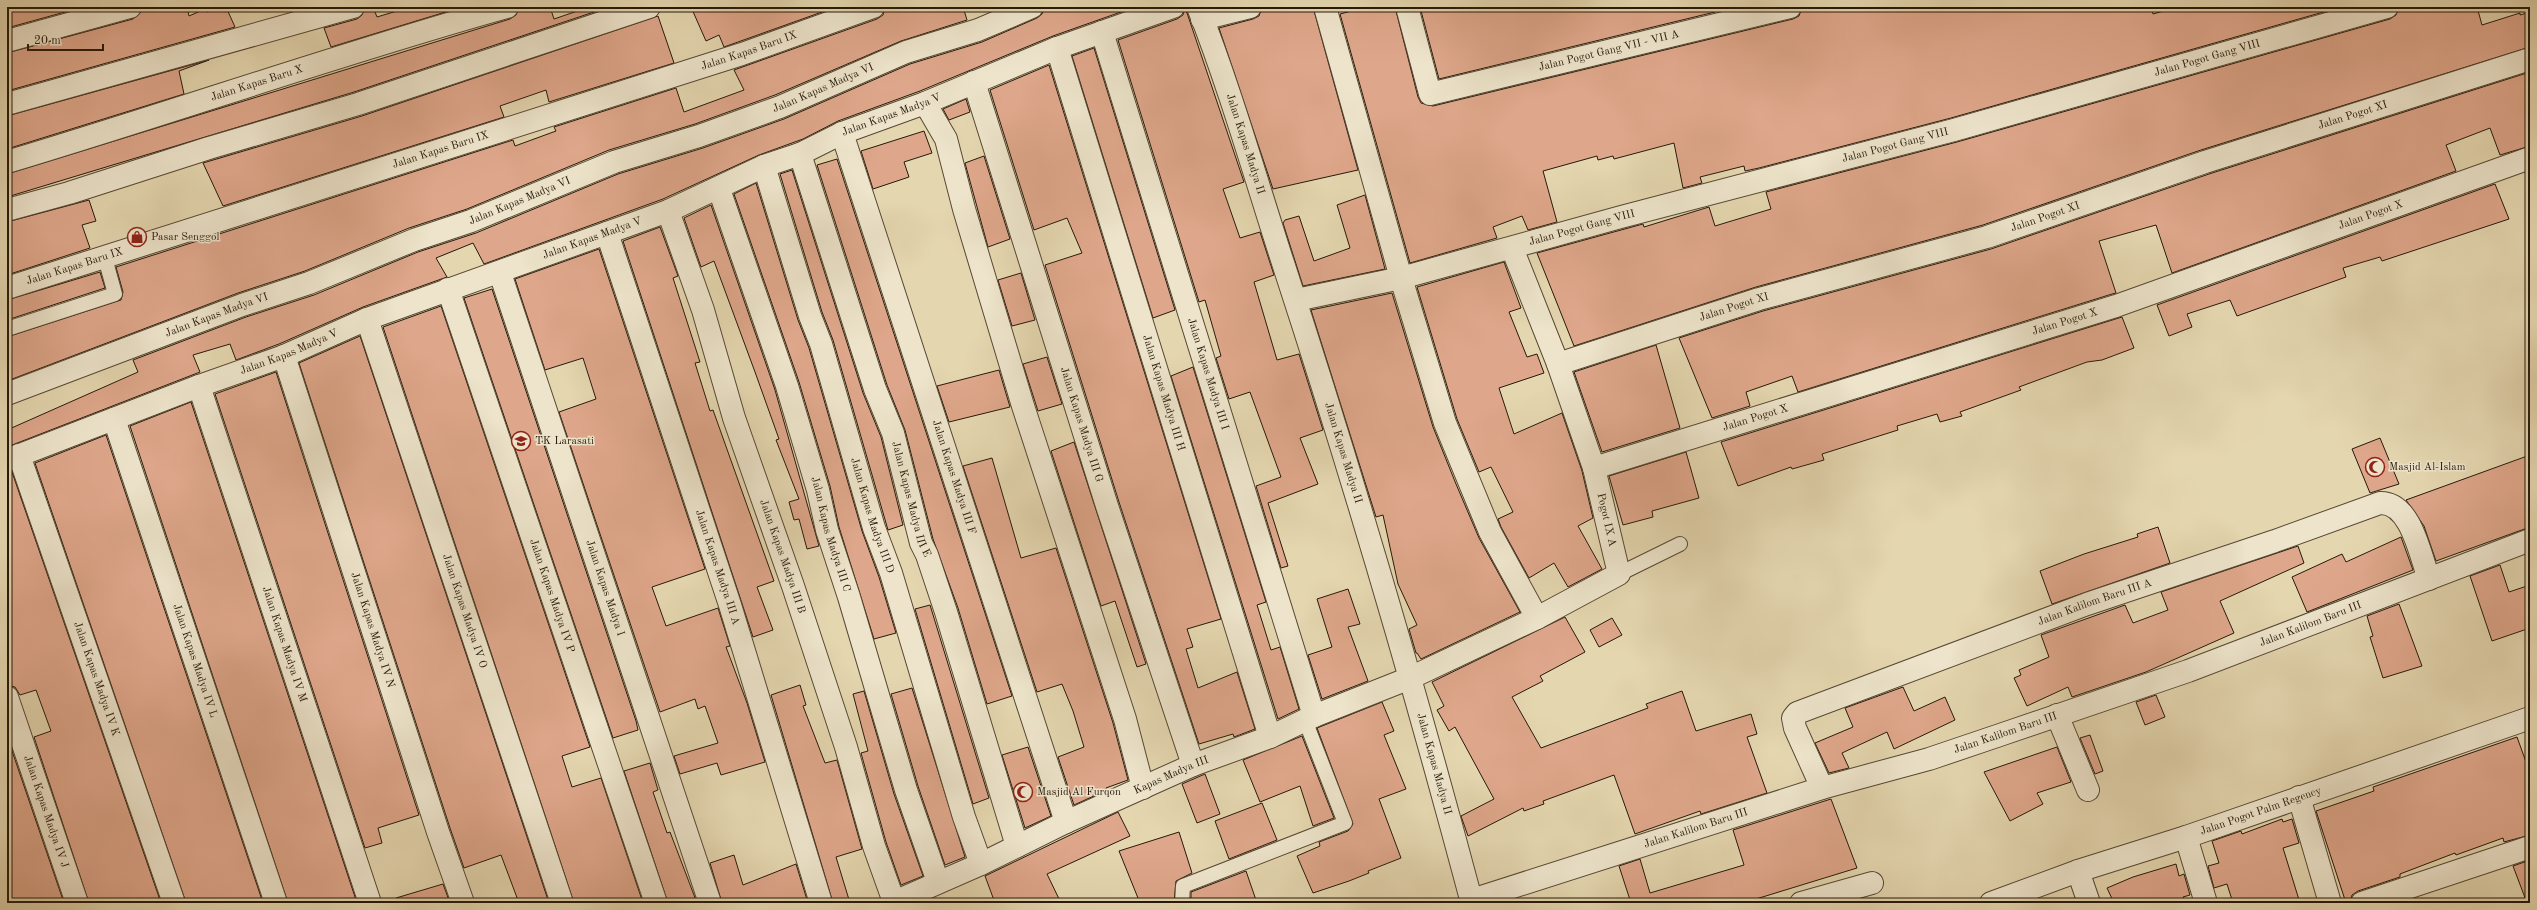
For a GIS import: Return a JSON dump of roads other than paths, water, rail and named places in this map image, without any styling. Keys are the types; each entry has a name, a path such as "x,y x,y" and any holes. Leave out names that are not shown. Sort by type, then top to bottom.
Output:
{"street":[{"path":"7,41 130,7"},
{"path":"7,104 353,7"},
{"name":"Jalan Kapas Baru X","path":"7,162 121,128 282,74 507,7"},
{"path":"7,210 69,193 209,148 358,104 649,7"},
{"name":"Jalan Kapas Baru IX","path":"7,288 742,54 874,7"},
{"name":"Jalan Kapas Madya VI","path":"7,394 220,314 309,283 414,240 471,221 614,162 699,136 780,107 906,52 978,30 1032,7"},
{"name":"Jalan Kapas Madya V","path":"13,458 199,386 284,356 367,319 448,289 500,273 668,211 719,189 764,166 800,154 842,133 925,103 1057,48 1173,7"},
{"path":"1200,13 1250,7"},
{"path":"1325,7 1401,278 1444,423 1490,532 1537,618"},
{"name":"Jalan Pogot Gang VII - VII A","path":"1407,7 1428,91 1434,94 1790,7"},
{"name":"Jalan Pogot Gang VIII","path":"1296,300 1401,278 1621,217 1954,130 2387,7"},
{"name":"Jalan Kapas Madya II","path":"1200,13 1296,300 1348,464 1410,678 1472,902"},
{"name":"Jalan Kapas Madya III I","path":"1102,32 1309,718"},
{"name":"Jalan Kapas Madya III H","path":"1057,48 1270,738"},
{"name":"Jalan Pogot XI","path":"1558,364 1759,299 1987,237 2205,162 2530,59"},
{"name":"Jalan Kapas Madya III G","path":"974,82 1106,506 1193,765"},
{"path":"925,103 946,139 964,209 1023,406 1125,719 1143,788"},
{"name":"Jalan Kapas Madya III F","path":"842,133 1066,822"},
{"name":"Jalan Kapas Madya III E","path":"800,154 875,389 893,433 921,543 927,554 946,612 1017,846"},
{"name":"Jalan Pogot X","path":"1594,468 2116,306 2530,158"},
{"name":"Jalan Kapas Madya III D","path":"764,166 810,316 828,365 874,528 891,573 964,817 981,864"},
{"name":"Jalan Kapas Madya III C","path":"719,189 787,386 818,490 827,530 849,597 906,790 938,882"},
{"name":"Jalan Kapas Madya III B","path":"668,211 704,310 734,418 793,586 846,747 874,846 893,903"},
{"name":"Jalan Kapas Madya III A","path":"608,233 730,605 821,903"},
{"name":"Pogot IX A","path":"1512,248 1558,364 1594,468 1619,574"},
{"name":"Jalan Kapas Madya I","path":"500,273 710,903"},
{"name":"Jalan Kapas Madya IV P","path":"448,289 656,903"},
{"name":"Jalan Kapas Madya IV O","path":"367,319 562,903"},
{"name":"Jalan Kapas Madya IV N","path":"284,356 438,832 463,903"},
{"name":"Jalan Kapas Madya IV M","path":"199,386 370,903"},
{"name":"Jalan Kapas Madya IV L","path":"114,419 276,903"},
{"name":"Jalan Kapas Madya IV K","path":"13,458 174,903"},
{"name":"Jalan Kalilom Baru III A","path":"1822,788 1795,728 1793,718 1797,712 2087,604 2275,541 2380,503 2389,503 2399,508 2406,517 2429,579"},
{"name":"Jalan Kalilom Baru III","path":"1472,902 1822,788 1929,759 2188,671 2530,540"},
{"path":"1410,678 1537,618 1619,574"},
{"name":"Kapas Madya III","path":"893,903 981,864 1066,822 1193,765 1270,738 1309,718 1410,678"},
{"name":"Jalan Kapas Madya IV J","path":"7,697 77,903"},
{"path":"2057,715 2088,790"},
{"name":"Jalan Pogot Palm Regency","path":"1991,903 2078,871 2186,837 2530,718"},
{"path":"2299,797 2330,903"},
{"path":"2186,837 2206,903"},
{"path":"2362,903 2530,847"},
{"path":"2078,871 2089,903"},
{"path":"1801,903 1872,883"}],"lane":[{"path":"7,329 115,294 105,258"},
{"path":"1619,574 1680,544"},
{"path":"1182,903 1183,886 1345,823 1309,718"}],"place":[{"name":"Pasar Senggol","path":"137,237"},
{"name":"TK Larasati","path":"521,441"},
{"name":"Masjid Al-Islam","path":"2375,467"},
{"name":"Masjid Al Furqon","path":"1023,792"}]}
